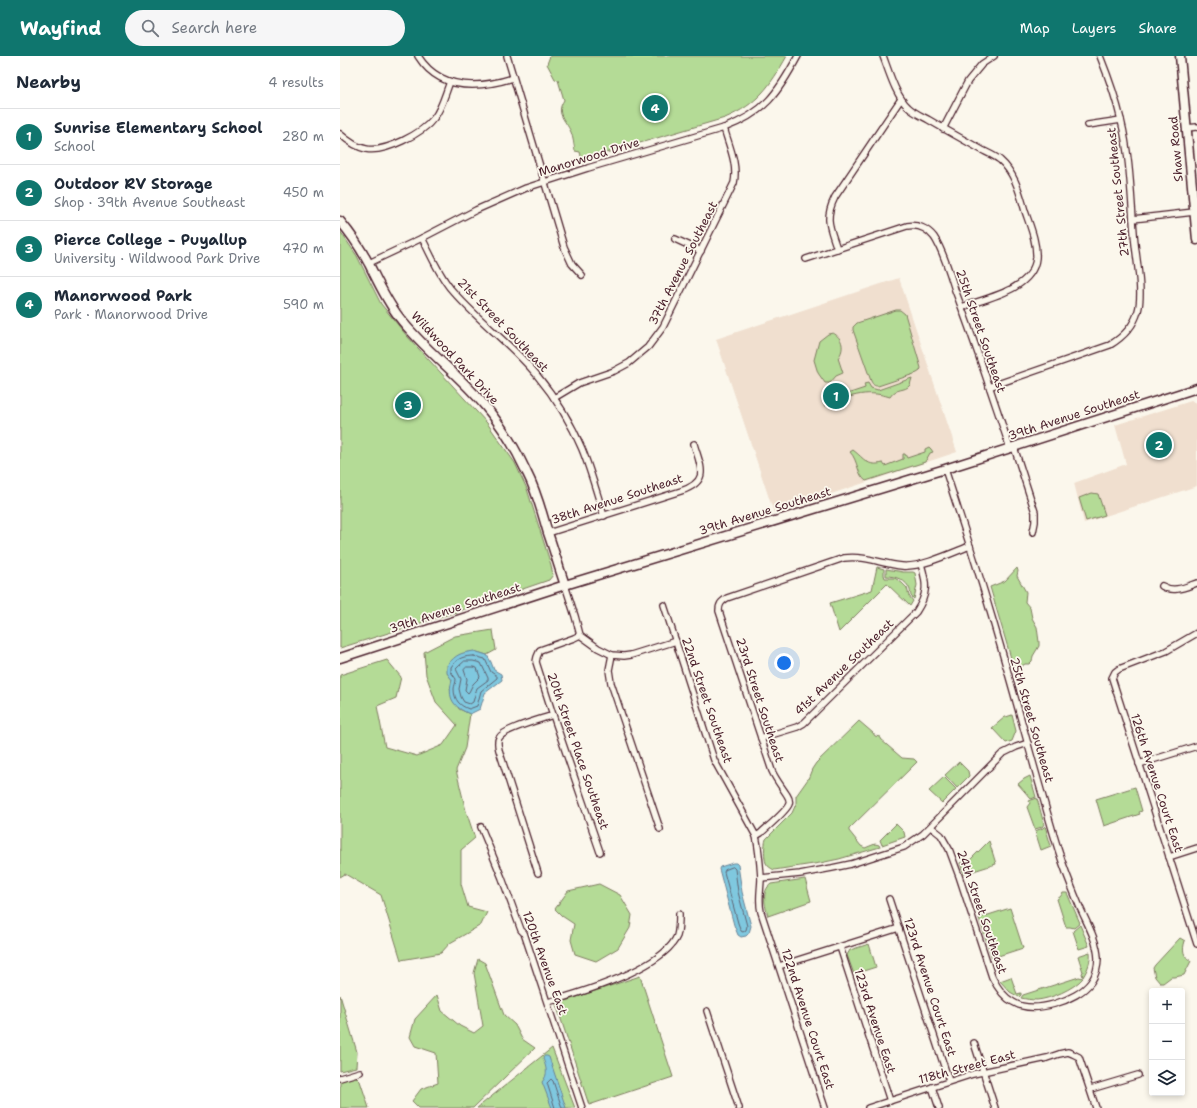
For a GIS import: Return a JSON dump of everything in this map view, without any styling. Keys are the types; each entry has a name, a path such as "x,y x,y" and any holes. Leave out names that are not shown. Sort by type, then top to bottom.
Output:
{"main road":[{"name":"Shaw Road","path":"1180,56 1197,240"},
{"name":"Wildwood Park Drive","path":"340,221 356,242 369,263 390,304 408,328 421,343 477,397 508,438 528,473 565,585"},
{"name":"39th Avenue Southeast","path":"340,658 565,585 945,469 1197,388"}],"street":[{"path":"418,56 428,69 450,82 480,86 513,78"},
{"path":"507,56 567,254 575,269 582,275"},
{"name":"Manorwood Drive","path":"369,263 501,198 544,182 615,159 724,128 742,120 765,104 780,87 798,56"},
{"path":"883,56 901,99 909,108 943,129 994,156 1010,171 1017,186 1034,239 1036,257 1032,270 1025,280 1014,288 962,307"},
{"path":"943,129 968,81 982,64 994,56"},
{"name":"27th Street Southeast","path":"989,387 1110,345 1130,328 1138,313 1140,301 1129,164 1121,120 1112,88 1100,56"},
{"path":"340,134 354,145 373,150 385,148 411,136 424,128 435,118 450,82"},
{"path":"806,259 837,249 828,219 831,205 901,99"},
{"path":"1088,126 1121,120"},
{"path":"1186,128 1197,127"},
{"name":"37th Avenue Southeast","path":"554,398 579,383 622,367 636,358 648,347 664,327 731,190 735,176 734,159 724,128"},
{"path":"1133,219 1194,212"},
{"name":"25th Street Southeast","path":"837,249 907,226 913,225 922,227 929,231 937,242 962,307 989,387 1012,448"},
{"name":"21st Street Southeast","path":"422,238 437,268 449,287 526,363 554,398 570,423 582,449 604,516"},
{"path":"675,239 701,251"},
{"name":"38th Avenue Southeast","path":"548,533 688,489 697,483 702,472 694,444"},
{"path":"1012,448 1035,512 1033,532"},
{"name":"25th Street Southeast","path":"945,469 990,611 1066,874 1095,941 1098,958 1095,975 1090,984 1072,997 1041,1007 1033,1008 1013,1003"},
{"path":"921,564 970,546"},
{"name":"23rd Street Southeast","path":"756,836 786,810 790,801 775,778 761,738 720,611 719,606 721,602 727,598 844,558 858,557 903,566 914,566 921,564"},
{"name":"41st Avenue Southeast","path":"761,738 804,723 916,612 922,601 926,587 926,581 921,564"},
{"path":"1162,586 1174,590 1197,583"},
{"path":"565,585 580,635 598,648 612,655 624,656 676,641"},
{"name":"22nd Street Southeast","path":"664,605 716,765 756,836 761,878 759,905 769,937"},
{"name":"126th Avenue Court East","path":"1197,633 1166,651 1119,669 1113,674 1112,678 1197,944"},
{"name":"20th Street Place Southeast","path":"580,635 540,650 536,657 536,662 600,852"},
{"path":"612,655 609,670 610,683 660,829"},
{"path":"538,873 499,750 498,740 500,735 508,730 553,715"},
{"path":"761,878 816,872 866,860 904,847 917,839 931,827 1002,754 1028,743"},
{"path":"1139,764 1197,746"},
{"name":"120th Avenue East","path":"481,827 524,933 582,1108"},
{"name":"24th Street Southeast","path":"931,827 941,835 949,849 960,876 992,977 999,990 1013,1003"},
{"path":"1169,857 1197,848"},
{"name":"123rd Avenue Court East","path":"890,899 949,1081"},
{"path":"548,1002 604,984 654,960 667,949 676,936 679,914"},
{"path":"779,966 899,928"},
{"name":"122nd Avenue Court East","path":"769,937 825,1108"},
{"name":"123rd Avenue East","path":"840,947 890,1101"},
{"path":"707,1011 739,1108"},
{"path":"974,1043 995,1108"},
{"name":"118th Street East","path":"868,1108 949,1081 1065,1052 1079,1057 1091,1089"},
{"path":"340,1078 360,1072"},
{"path":"1096,1108 1091,1089 1138,1075"},
{"path":"932,1087 938,1108"}],"shaded area":[{"path":"899,278 957,452 774,513 716,339"},
{"path":"1191,401 1197,403 1197,486 1084,523 1074,483 1126,464 1115,425"}],"green space":[{"path":"550,56 787,56 769,85 762,93 746,107 736,113 725,118 582,160 580,152 575,151 571,132 561,113 560,109 564,100 558,80 555,79 547,64"},
{"path":"340,231 357,256 381,304 407,336 487,423 515,463 527,489 553,575 549,580 456,612 340,648"},
{"path":"900,310 905,314 921,368 917,373 876,386 871,381 853,327 857,323"},
{"path":"833,333 839,338 842,344 842,351 838,358 843,373 836,376 830,383 825,383 818,373 814,360 819,341 828,334"},
{"path":"912,378 908,387 895,392 890,397 873,394 857,395 825,406 822,399 825,398 826,401 865,388 864,384 868,383 871,388 878,390"},
{"path":"929,447 933,452 930,453 925,462 866,481 861,475 855,459 850,452 853,450 870,463 883,463 885,466 903,459 903,454 905,454 907,458 925,452 925,449"},
{"path":"1092,493 1098,494 1105,515 1086,521 1079,498"},
{"path":"877,567 884,569 885,578 895,578 902,583 907,588 909,596 913,601 910,606 887,584 839,632 830,603 872,590"},
{"path":"1017,568 1017,576 1026,592 1025,602 1030,608 1032,618 1037,627 1039,642 1039,646 1033,656 1032,661 1029,664 1025,664 1020,667 1016,664 1013,665 990,587 1005,581"},
{"path":"886,569 915,573 917,585 914,599 911,596 910,590 903,581 886,576"},
{"path":"493,630 496,650 487,655 474,651 447,673 453,680 450,689 459,709 470,714 465,748 456,770 466,811 475,838 461,850 461,884 468,907 487,912 481,925 450,943 441,953 401,960 381,895 345,874 340,877 340,675 387,660 401,677 396,698 377,706 385,747 417,756 443,745 457,725 436,702 426,675 424,652 455,636"},
{"path":"1012,715 1016,731 1012,741 1006,743 992,728 1005,717"},
{"path":"859,721 875,736 880,737 880,739 902,758 914,759 917,762 849,829 861,846 865,848 875,844 879,845 880,847 839,859 774,870 768,866 765,861 766,839 792,813 796,804 796,796 808,779 816,763"},
{"path":"959,762 968,771 969,776 957,788 945,775"},
{"path":"1030,776 1036,797 1031,799 1018,784"},
{"path":"944,777 956,789 942,803 929,791"},
{"path":"1135,787 1142,811 1139,812 1140,814 1104,826 1096,799"},
{"path":"1037,798 1044,824 1042,827 1035,829 1027,807 1030,803 1029,801"},
{"path":"896,824 904,832 905,837 882,845 880,840"},
{"path":"1045,826 1051,846 1041,850 1035,831"},
{"path":"989,841 996,864 964,874 960,863 970,860"},
{"path":"805,879 811,901 768,916 765,895 771,884"},
{"path":"599,884 620,895 632,915 630,928 618,948 596,961 575,954 571,940 574,924 555,909 568,891"},
{"path":"1063,893 1067,893 1080,923 1074,928 1066,927 1057,899"},
{"path":"1010,908 1023,948 992,958 979,918"},
{"path":"1080,925 1089,946 1079,949 1073,931"},
{"path":"1180,938 1185,941 1184,952 1186,957 1191,961 1184,975 1171,977 1163,983 1160,983 1155,977 1153,968"},
{"path":"869,944 876,967 854,974 847,955 850,950"},
{"path":"1090,952 1089,965 1083,977 1078,956"},
{"path":"478,959 485,963 504,1015 515,1025 522,1039 535,1048 473,1108 419,1108 412,1101 421,1089 438,1083 436,1053 415,1046 410,1037 415,1019 437,995 442,1011 460,1026 474,1033 483,1026 474,973"},
{"path":"640,976 673,1077 589,1105 556,1004"},
{"path":"1011,977 1017,994 1021,993 1019,997 1010,992 1000,981"},
{"path":"1079,977 1083,978 1068,990 1055,996 1037,1000 1021,998 1023,995"},
{"path":"340,995 357,1052 356,1067 340,1071"},
{"path":"552,1048 575,1108 477,1108"},
{"path":"355,1076 360,1081 369,1108 340,1108 340,1081"}],"water":[{"path":"474,651 487,655 494,670 501,674 502,680 485,693 480,709 470,714 459,708 451,697 450,692 452,680 447,673 447,665 453,658 465,652"},
{"path":"733,863 738,865 742,892 751,926 749,933 746,936 741,937 738,935 734,925 719,869 720,867"},
{"path":"544,1056 549,1057 566,1108 552,1108 542,1082 546,1076"}],"place":[{"name":"Manorwood Park","path":"655,108"},
{"name":"Sunrise Elementary School","path":"836,396"},
{"name":"Pierce College - Puyallup","path":"408,405"},
{"name":"Outdoor RV Storage","path":"1159,445"}]}
